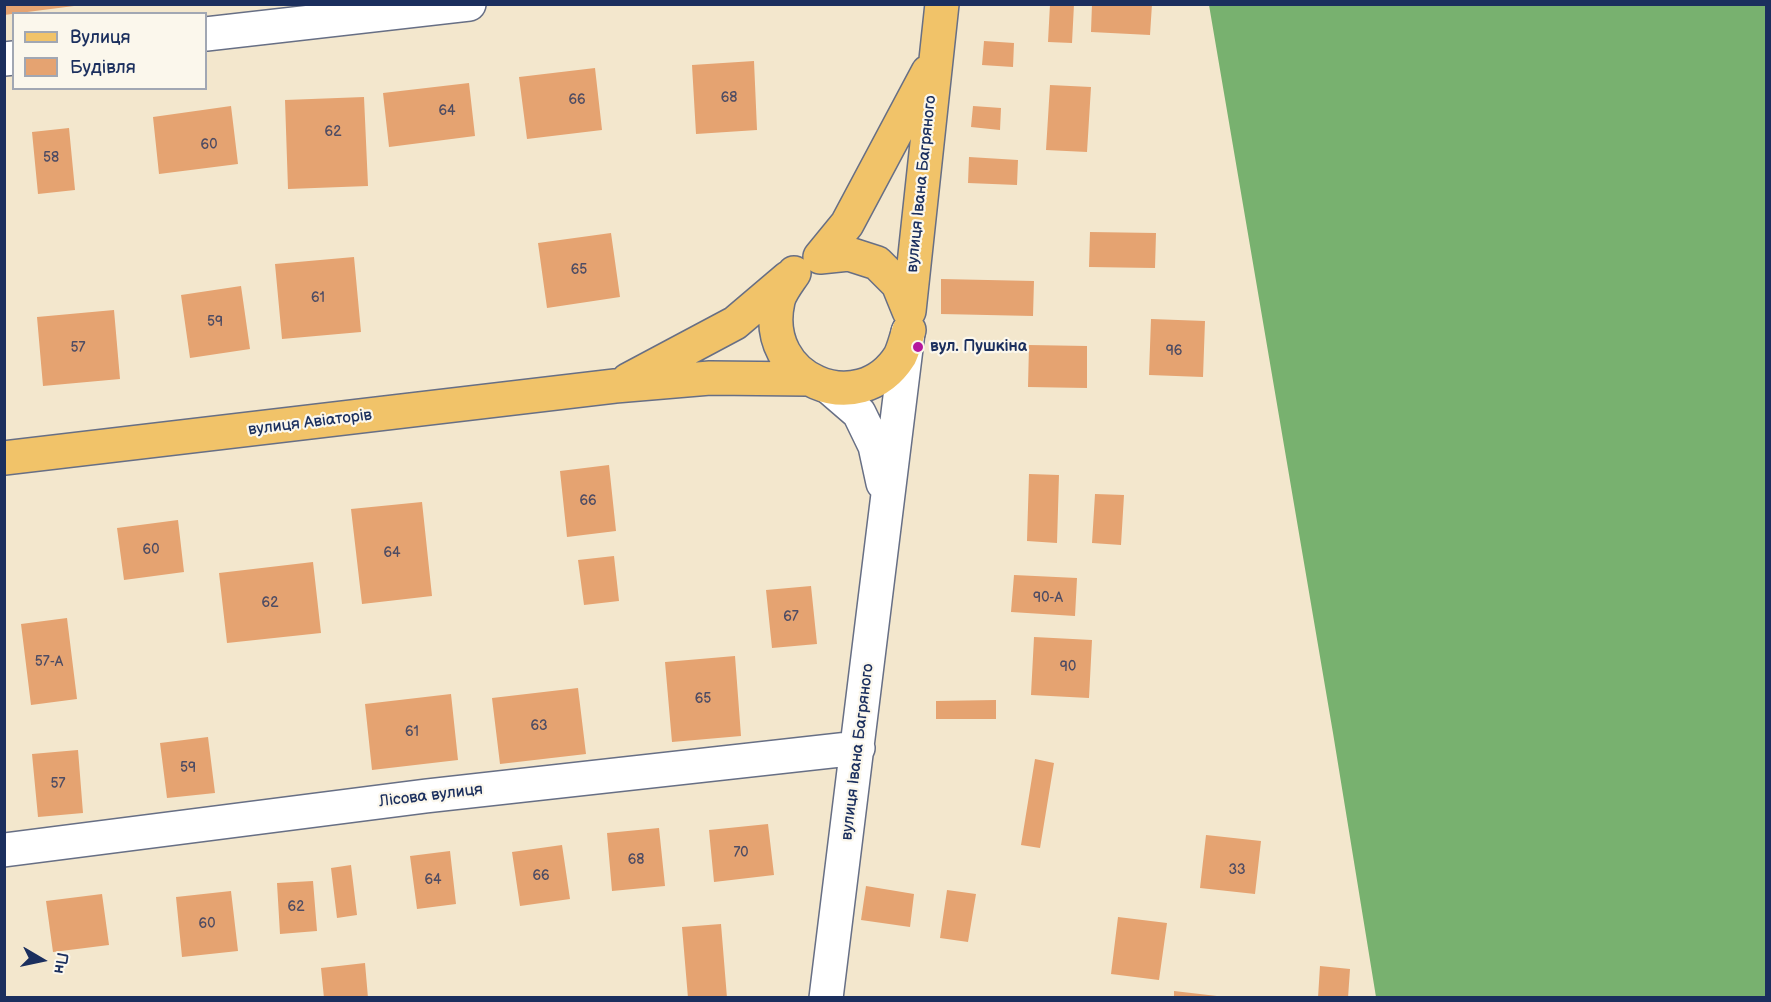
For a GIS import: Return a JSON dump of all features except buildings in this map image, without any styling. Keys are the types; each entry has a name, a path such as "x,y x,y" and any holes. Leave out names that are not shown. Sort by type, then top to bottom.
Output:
{"main road":[{"name":"вулиця Івана Багряного","path":"909,320 942,4"},
{"name":"вулиця Івана Багряного","path":"807,265 847,224 935,57"},
{"path":"849,254 878,263 898,284 909,320 900,355 882,375 857,387 819,383 786,358 775,330 778,299 807,265 849,254"},
{"name":"вулиця Авіаторів","path":"615,386 735,323 807,265"},
{"name":"вулиця Авіаторів","path":"4,458 615,386 710,378 819,383"}],"street":[{"path":"207,34 469,4"},
{"name":"вулиця Івана Багряного","path":"826,998 909,320"},
{"name":"вулиця Івана Багряного","path":"819,383 859,414 875,446 888,506"},
{"name":"Лісова вулиця","path":"4,850 426,796 858,748"}],"green space":[{"path":"1209,5 1766,5 1766,997 1376,997"}],"place":[{"name":"вул. Пушкіна","path":"918,347"}]}
